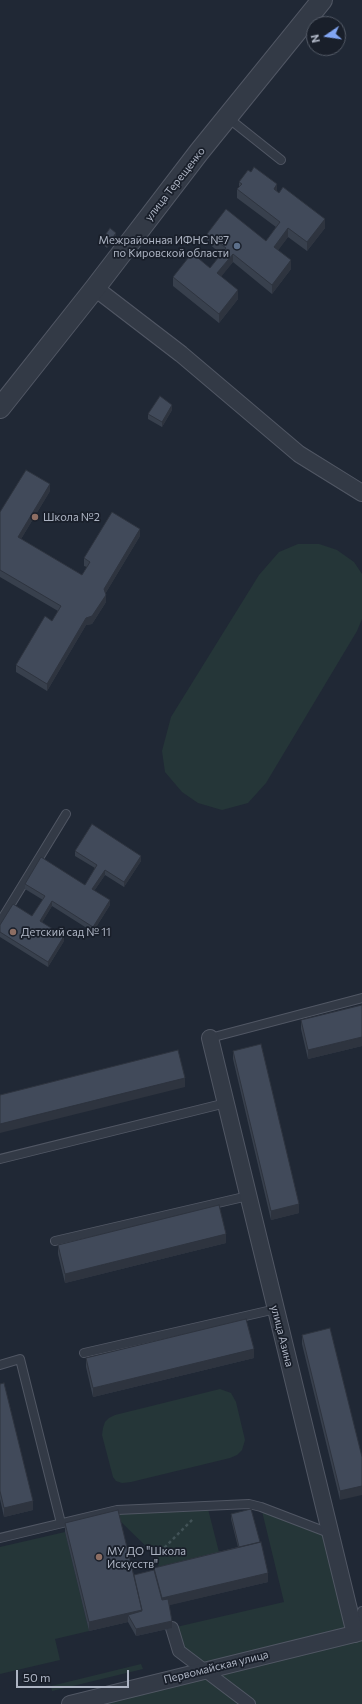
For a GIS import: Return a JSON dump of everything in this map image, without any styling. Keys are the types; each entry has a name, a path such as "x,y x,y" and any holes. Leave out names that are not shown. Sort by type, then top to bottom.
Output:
{"street":[{"name":"улица Терещенко","path":"0,408 227,117 322,0"},
{"path":"95,288 180,354 299,454 362,493"},
{"name":"улица Азина","path":"210,1038 329,1533 358,1633"},
{"path":"172,1628 179,1651 249,1704"},
{"name":"Первомайская улица","path":"70,1704 358,1633"}],"lane":[{"path":"227,117 281,160"},
{"path":"0,922 66,814"},
{"path":"210,1038 362,998"},
{"path":"0,1159 226,1103"},
{"path":"55,1241 248,1196"},
{"path":"84,1353 276,1309"},
{"path":"0,1364 20,1359 61,1523"},
{"path":"0,1538 117,1510 249,1504 261,1507 329,1533"},
{"path":"358,1633 362,1611"}],"path":[{"path":"156,1556 207,1505"}],"shaded area":[{"path":"298,544 319,544 337,550 354,562 362,574 362,619 357,631 266,783 248,803 222,810 198,803 182,792 165,772 162,751 171,717 259,575 279,552"},
{"path":"220,1389 231,1393 236,1402 245,1440 242,1450 237,1455 131,1482 122,1483 116,1481 113,1477 102,1435 105,1422 109,1418 115,1415"},
{"path":"207,1505 221,1560 161,1575 156,1556 118,1519 117,1510"},
{"path":"261,1507 329,1533 362,1632 362,1704 71,1704 205,1670 179,1651 172,1628 284,1602"},
{"path":"65,1532 89,1631 55,1639 60,1660 0,1674 0,1547"},
{"path":"141,1664 143,1669 52,1691 51,1686"}],"building":[{"name":"Межрайонная ИФНС №7 по Кировской области","path":"254,167 277,184 274,189 279,193 283,187 325,219 307,242 288,228 274,247 291,260 272,285 233,254 217,273 238,290 219,314 173,277 192,253 210,268 226,248 207,234 226,209 266,241 280,222 237,189 242,184 239,182 248,170 251,172"},
{"path":"110,228 116,233 107,245 101,241"},
{"path":"160,396 172,405 162,422 148,414"},
{"path":"26,470 50,484 18,537 82,575 90,562 84,558 112,512 140,529 104,589 106,595 92,616 86,618 47,684 16,665 45,616 52,621 61,606 0,570 0,512"},
{"path":"92,824 141,856 124,882 105,870 92,889 110,900 93,927 52,901 40,921 64,936 48,962 0,932 0,925 13,904 32,916 45,896 25,884 41,857 85,885 97,865 75,851"},
{"path":"362,1005 362,1037 308,1050 301,1020"},
{"path":"261,1044 299,1204 271,1211 233,1051"},
{"path":"178,1050 185,1078 0,1124 0,1095"},
{"path":"219,1205 226,1234 65,1274 58,1245"},
{"path":"246,1319 254,1349 93,1388 86,1358"},
{"path":"330,1328 362,1457 362,1486 340,1491 302,1335"},
{"path":"4,1383 33,1501 4,1508 0,1491 0,1384"},
{"path":"251,1509 260,1542 239,1547 231,1514"},
{"name":"МУ ДО \"Школа Искусств\"","path":"118,1510 142,1610 89,1622 65,1523"},
{"path":"261,1542 268,1573 162,1598 154,1568"},
{"path":"154,1570 162,1600 168,1599 172,1621 136,1629 128,1615 142,1611 134,1575"}],"place":[{"name":"Межрайонная ИФНС №7 по Кировской области","path":"237,246"},
{"name":"Школа №2","path":"35,517"},
{"name":"Детский сад № 11","path":"13,932"},
{"name":"МУ ДО \"Школа Искусств\"","path":"99,1557"}]}
